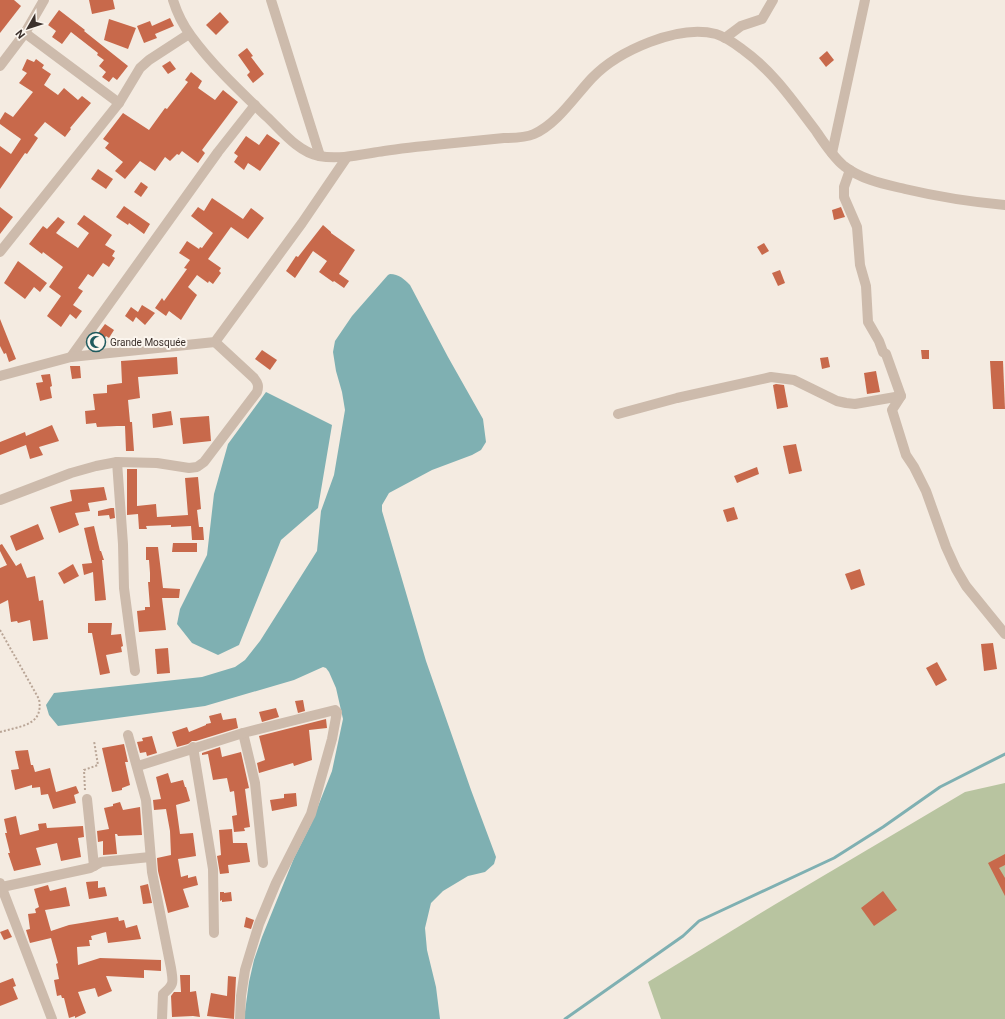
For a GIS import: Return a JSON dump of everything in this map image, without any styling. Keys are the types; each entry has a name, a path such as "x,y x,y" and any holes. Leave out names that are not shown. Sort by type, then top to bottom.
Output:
{"street":[{"path":"0,66 25,33 44,0"},
{"path":"172,0 181,21 189,34 220,71 296,144 314,155 347,157 391,150 529,136 548,126 599,71 636,48 669,36 689,32 705,32 717,34 725,38 755,58 768,70 782,86 836,159 850,170 878,183 937,196 972,202 1005,205"},
{"path":"271,0 320,156"},
{"path":"725,38 741,26 762,19 773,0"},
{"path":"832,153 865,0"},
{"path":"25,33 119,103"},
{"path":"0,252 119,103 140,68 189,34"},
{"path":"71,357 218,152 255,105"},
{"path":"0,376 71,357 215,342 302,223 347,157"},
{"path":"850,170 844,187 844,197 858,227 860,264 866,286 868,322 879,341 883,352 886,354 901,396"},
{"path":"0,500 71,473 117,462 156,463 189,468 197,467 204,462 259,388 258,382 215,342"},
{"path":"618,414 678,398 771,377 794,380 846,403 854,404 901,396"},
{"path":"901,396 892,410 906,455 926,491 946,547 966,586 1005,634"},
{"path":"117,462 123,544 124,588 135,672"},
{"path":"138,766 243,732 335,710 337,712 332,739 311,814 276,883 259,924 245,970 241,996 240,1019"},
{"path":"243,732 255,783 263,863"},
{"path":"128,734 138,766 146,800 150,857 155,890 171,968 171,987 163,994 162,1019"},
{"path":"193,748 213,869 214,933"},
{"path":"86,799 94,866"},
{"path":"52,1019 1,885 90,868 101,862 150,857"}],"path":[{"path":"0,630 39,699 40,708 36,719 30,723 0,732"},
{"path":"86,799 84,770 98,765 94,742"}],"green space":[{"path":"1005,783 1005,1019 661,1019 648,982 774,905 965,792"}],"water":[{"path":"390,274 399,276 410,285 483,419 486,442 481,450 472,455 432,470 389,493 382,505 382,511 426,661 496,857 494,864 485,872 468,876 443,891 431,903 425,928 427,950 436,987 440,1019 244,1019 249,982 254,960 262,937 294,858 311,824 332,771 343,719 336,688 329,672 323,667 294,680 205,706 58,726 49,715 46,705 54,693 202,677 235,667 245,660 260,641 317,551 321,511 334,475 345,410 333,352 335,341 352,316"},
{"path":"266,392 332,425 318,508 281,540 239,645 218,655 192,643 177,624 180,609 207,555 214,494 228,444"}],"building":[{"path":"0,0 14,0 21,6 0,33"},
{"path":"89,0 113,0 115,9 92,14"},
{"path":"59,10 128,66 117,80 113,77 109,82 102,77 106,72 99,66 104,60 97,55 98,53 71,32 62,44 52,37 56,31 48,25"},
{"path":"220,12 229,22 216,35 206,25"},
{"path":"170,18 174,26 155,34 157,38 144,43 137,26 150,21 152,26"},
{"path":"109,19 136,28 128,49 104,40"},
{"path":"247,48 253,56 251,57 264,74 253,83 247,75 250,72 238,55"},
{"path":"827,51 834,60 826,67 819,58"},
{"path":"27,59 34,62 36,59 44,65 42,68 51,74 44,85 58,95 64,88 78,100 82,96 91,103 70,128 71,129 65,137 45,122 34,135 38,138 27,154 25,153 0,189 0,146 11,154 21,139 0,124 0,120 5,112 13,117 33,92 19,83 27,73 22,70"},
{"path":"170,61 176,69 168,74 162,66"},
{"path":"191,72 202,81 198,88 215,100 223,90 238,102 202,150 205,153 198,163 182,151 170,161 165,157 155,171 140,161 125,179 115,171 123,162 105,148 109,143 103,139 123,113 149,130 165,108 167,109 188,82 185,80"},
{"path":"267,134 280,143 260,171 248,163 244,170 234,162 238,156 234,153 246,136 259,145"},
{"path":"98,169 113,179 106,189 91,179"},
{"path":"141,182 148,187 141,197 134,192"},
{"path":"212,198 243,219 251,208 264,218 248,239 231,227 208,259 221,268 219,271 221,273 213,284 209,281 208,283 197,275 188,287 197,295 181,320 169,311 166,316 155,308 162,298 164,301 187,269 184,268 190,260 179,253 187,241 199,249 200,247 202,248 213,233 191,216 198,207 204,211"},
{"path":"124,206 150,224 144,234 129,223 128,225 116,217"},
{"path":"0,207 13,217 0,234"},
{"path":"841,207 845,217 834,220 832,210"},
{"path":"84,215 112,235 105,245 115,251 112,256 115,258 109,267 103,263 93,277 88,274 78,288 83,291 73,305 82,311 76,319 70,314 61,327 47,316 61,296 49,287 63,267 43,252 42,254 29,244 43,226 47,229 58,217 65,222 56,233 78,248 89,233 77,224"},
{"path":"323,225 331,233 355,250 339,274 349,281 344,288 319,272 327,261 313,251 295,278 286,271 296,256 298,257"},
{"path":"764,243 769,251 762,255 757,247"},
{"path":"18,261 47,283 40,292 34,287 25,299 4,283"},
{"path":"780,270 785,283 778,286 772,273"},
{"path":"142,305 155,313 145,325 136,317 133,322 125,316 131,307 138,312"},
{"path":"0,319 16,359 9,362 6,353 4,354 0,346"},
{"path":"105,324 114,330 109,338 106,336 98,348 90,342"},
{"path":"262,350 277,360 270,370 255,359"},
{"path":"921,350 929,350 929,359 922,359"},
{"path":"177,357 178,374 138,377 140,398 128,400 130,422 132,422 134,451 126,451 125,426 97,427 96,423 86,424 85,411 95,410 93,394 107,393 107,385 122,383 121,361"},
{"path":"828,357 830,367 822,369 820,358"},
{"path":"990,361 1003,361 1005,409 993,409"},
{"path":"70,366 80,366 81,378 72,379"},
{"path":"876,371 880,392 867,394 864,373"},
{"path":"50,374 52,398 40,401 36,383 43,382 41,375"},
{"path":"773,385 784,385 788,407 777,409"},
{"path":"171,411 173,425 153,428 152,414"},
{"path":"209,416 211,441 183,444 180,418"},
{"path":"52,425 59,441 39,447 43,455 30,459 26,445 0,455 0,442 25,432 26,436"},
{"path":"796,444 802,471 789,474 783,446"},
{"path":"757,467 759,474 737,483 734,476"},
{"path":"127,469 137,469 137,506 156,504 157,517 188,515 185,478 198,477 201,509 197,510 199,527 203,527 204,540 192,540 191,526 146,526 147,529 139,529 138,514 127,515"},
{"path":"104,487 107,500 88,503 90,511 75,513 79,525 59,533 50,507 72,501 70,490"},
{"path":"734,507 738,519 727,522 723,510"},
{"path":"114,508 115,518 110,519 109,515 98,516 98,511"},
{"path":"38,524 44,539 16,551 10,536"},
{"path":"94,526 100,551 104,560 102,560 106,600 95,601 93,572 84,575 82,564 92,563 84,528"},
{"path":"173,543 197,543 197,552 172,552"},
{"path":"2,544 16,566 21,563 27,578 35,576 39,601 43,600 48,639 33,641 30,620 18,623 17,621 11,622 8,600 0,604 0,568 7,565 0,551 0,545"},
{"path":"146,547 158,547 163,588 180,589 179,598 162,598 166,630 139,632 137,611 145,610 145,607 150,607 148,582 150,582 150,573 149,560 146,560"},
{"path":"73,564 79,576 64,584 58,573"},
{"path":"860,569 865,585 851,590 845,574"},
{"path":"88,623 112,623 111,635 121,634 123,646 121,647 122,652 106,655 110,673 100,675 92,633 88,633"},
{"path":"993,643 997,669 984,671 981,644"},
{"path":"168,648 170,673 157,674 155,649"},
{"path":"937,662 947,680 936,686 926,668"},
{"path":"303,700 305,711 298,713 295,701"},
{"path":"276,708 279,717 262,722 259,712"},
{"path":"221,713 223,720 236,718 238,728 192,741 188,744 177,747 172,732 187,727 189,732 211,723 209,716"},
{"path":"326,719 327,728 309,730 312,760 294,766 293,763 259,773 257,763 265,760 259,736"},
{"path":"152,736 157,753 147,756 146,752 140,753 137,742 143,741 142,738"},
{"path":"124,744 128,762 125,762 130,785 122,788 122,790 112,792 102,748"},
{"path":"220,747 222,757 241,752 249,788 245,789 250,827 244,828 245,831 234,832 232,816 237,815 234,791 230,792 227,778 213,780 208,754 202,755 202,753"},
{"path":"28,750 31,765 33,765 35,772 50,768 56,792 76,786 79,793 74,795 76,803 53,809 48,794 41,795 40,787 32,788 32,785 15,790 11,770 19,769 15,751"},
{"path":"168,773 171,783 183,780 190,801 176,805 180,834 193,833 196,856 178,859 181,877 188,875 188,878 196,876 198,885 183,889 189,907 168,913 158,871 157,858 171,855 170,831 166,809 154,810 153,800 161,799 156,777"},
{"path":"296,793 297,806 272,811 270,800 284,798 284,794"},
{"path":"120,802 123,810 140,807 142,835 118,836 115,834 117,854 103,855 103,841 98,842 97,831 109,829 104,808 113,806 113,804"},
{"path":"16,816 20,835 39,830 38,824 46,823 47,828 83,826 84,837 78,838 81,857 61,861 57,843 36,848 41,865 14,871 8,853 10,853 5,833 7,833 4,819"},
{"path":"232,829 233,843 247,843 250,862 228,865 229,873 220,874 217,856 221,855 219,830"},
{"path":"1005,854 1005,865 999,868 1005,878 1005,896 988,863"},
{"path":"98,881 98,888 105,887 107,896 89,899 86,882"},
{"path":"148,884 152,903 143,904 140,886"},
{"path":"48,885 50,891 66,887 70,906 45,910 51,931 69,925 118,917 119,921 124,920 126,928 137,925 141,939 108,943 106,932 91,936 92,940 89,940 90,946 77,947 78,965 100,958 161,960 161,971 144,970 144,978 106,976 112,991 98,997 95,988 78,992 86,1013 75,1018 75,1016 69,1018 64,998 62,998 61,995 57,996 54,980 59,979 56,964 58,963 51,938 30,943 26,930 30,929 28,914 36,913 35,909 39,907 34,889"},
{"path":"883,891 897,910 874,926 861,908"},
{"path":"220,892 231,892 232,901 220,901"},
{"path":"246,917 254,920 251,929 244,927"},
{"path":"8,929 12,937 4,940 0,932"},
{"path":"180,975 190,975 190,992 196,991 200,1017 172,1017 171,996 174,992 181,992"},
{"path":"228,976 236,977 234,1019 207,1016 211,993 227,996"},
{"path":"13,978 16,986 13,987 18,999 0,1006 0,983"}],"waterway":[{"path":"565,1019 683,936 699,921 834,858 883,827 940,787 1005,754"}],"place":[{"name":"Grande Mosquée","path":"96,342"}]}
